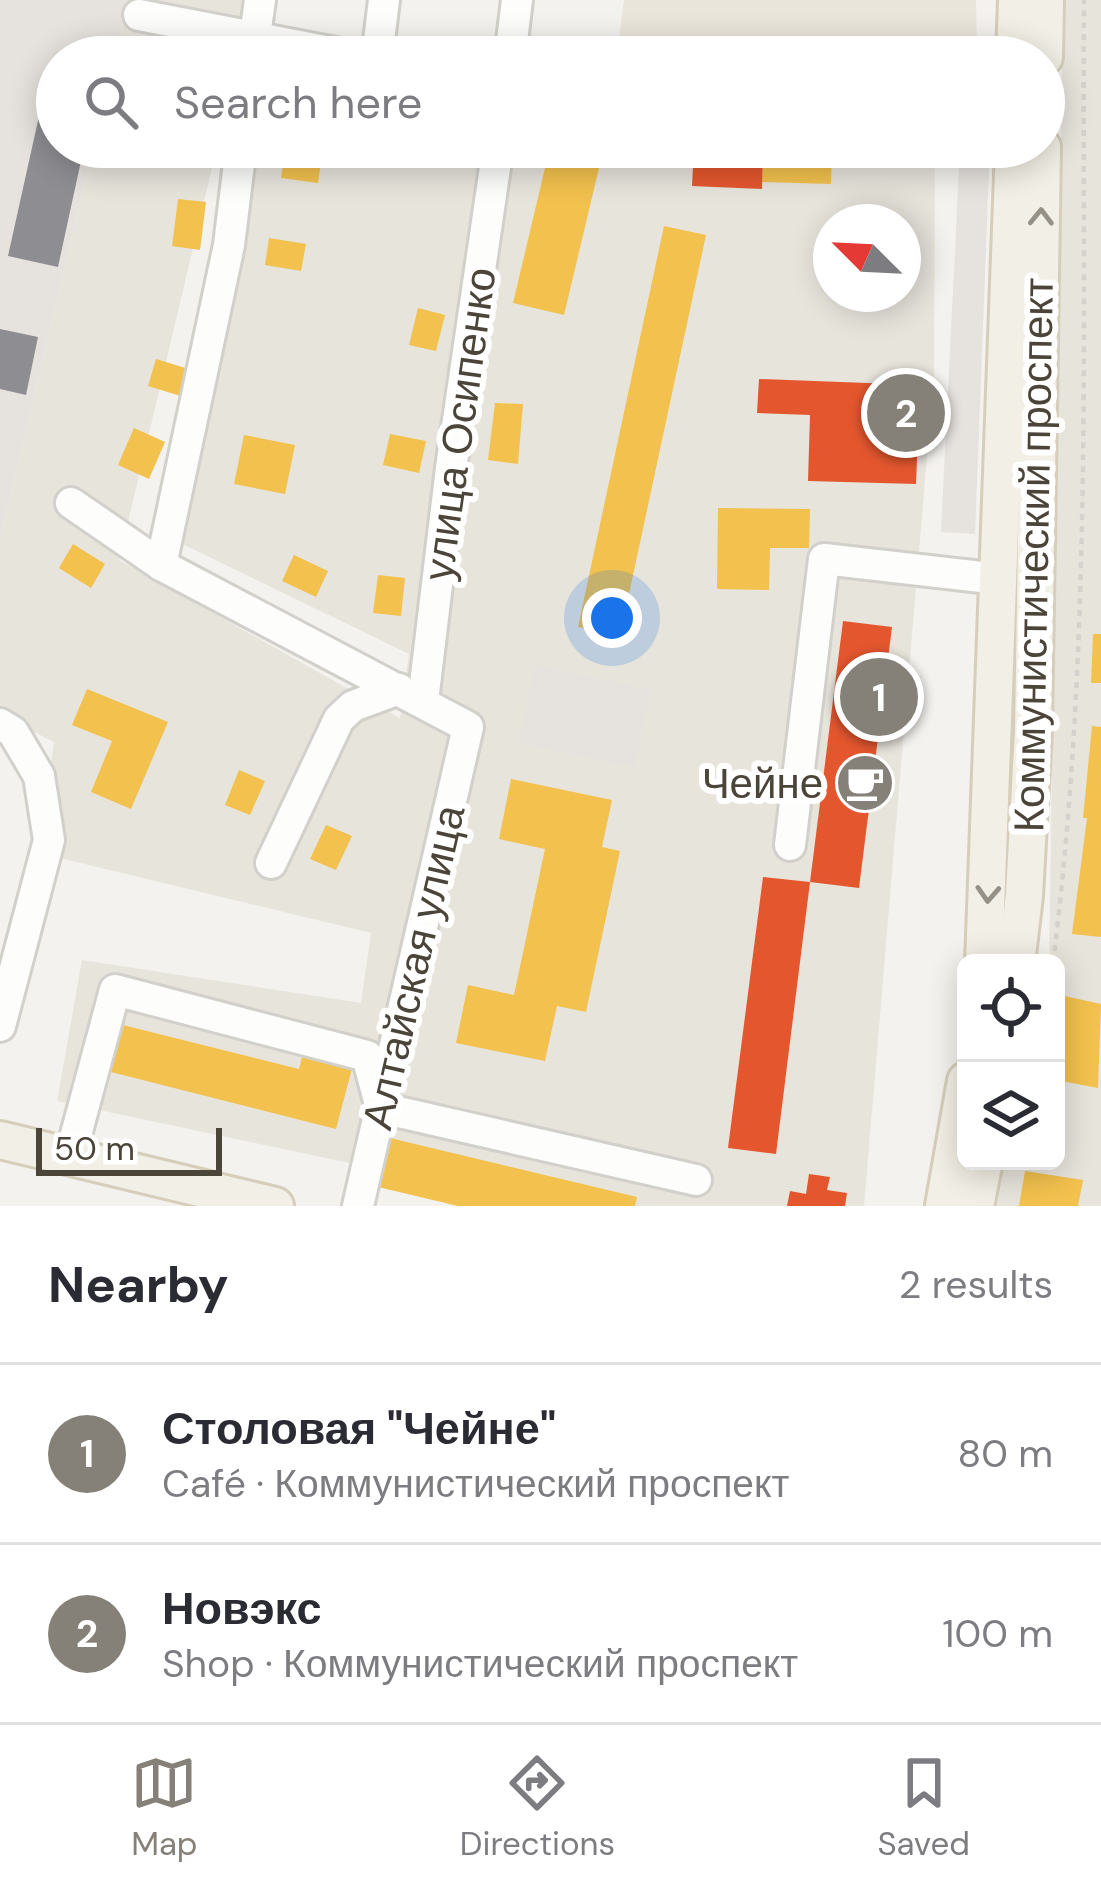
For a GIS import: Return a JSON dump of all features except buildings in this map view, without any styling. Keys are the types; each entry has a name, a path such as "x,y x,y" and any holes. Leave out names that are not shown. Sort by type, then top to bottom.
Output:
{"main road":[{"path":"1015,36 1016,0"},
{"path":"1044,36 1045,0"},
{"name":"Коммунистический проспект","path":"984,954 1012,168"},
{"name":"Коммунистический проспект","path":"1017,954 1033,731 1042,168"},
{"path":"944,1206 957,1132"},
{"path":"0,1140 275,1206"},
{"path":"0,1160 183,1206"},
{"path":"975,1206 981,1170"}],"street":[{"path":"255,36 260,0"},
{"path":"380,36 384,0"},
{"path":"513,36 518,0"},
{"path":"139,15 216,36"},
{"path":"160,565 229,245 238,168"},
{"name":"улица Осипенко","path":"411,695 451,468 495,168"},
{"path":"71,503 160,565 411,695"},
{"path":"790,845 824,559 999,579"},
{"path":"271,862 339,719 353,706 411,695"},
{"name":"Алтайская улица","path":"358,1206 468,727 411,695"},
{"path":"0,724 13,732 39,776 49,840 0,1026"},
{"path":"70,1157 115,990 368,1056 381,1108 697,1180"}],"path":[{"path":"1054,954 1069,840 1081,616 1084,0"}],"shaded area":[{"path":"0,0 127,0 119,36 36,36 36,168 88,168 0,540"},
{"path":"127,0 247,0 241,36 119,36"},
{"path":"624,0 976,0 977,36 619,36"},
{"path":"1063,0 1101,0 1101,1206 993,1206 1001,1170 1065,1170 1065,954 1049,954"},
{"path":"88,168 212,168 119,560 400,718 409,654 168,537 243,168 935,168 934,373 864,1206 553,1206 57,1101 82,960 361,1003 371,933 39,853 54,742 0,715 0,540"},
{"path":"959,168 989,168 975,534 941,532"},
{"path":"535,665 651,690 634,767 519,743"}],"place":[{"name":"Новэкс","path":"906,413"},
{"name":"Столовая \"Чейне\"","path":"879,697"},
{"name":"Чейне","path":"865,783"}]}
